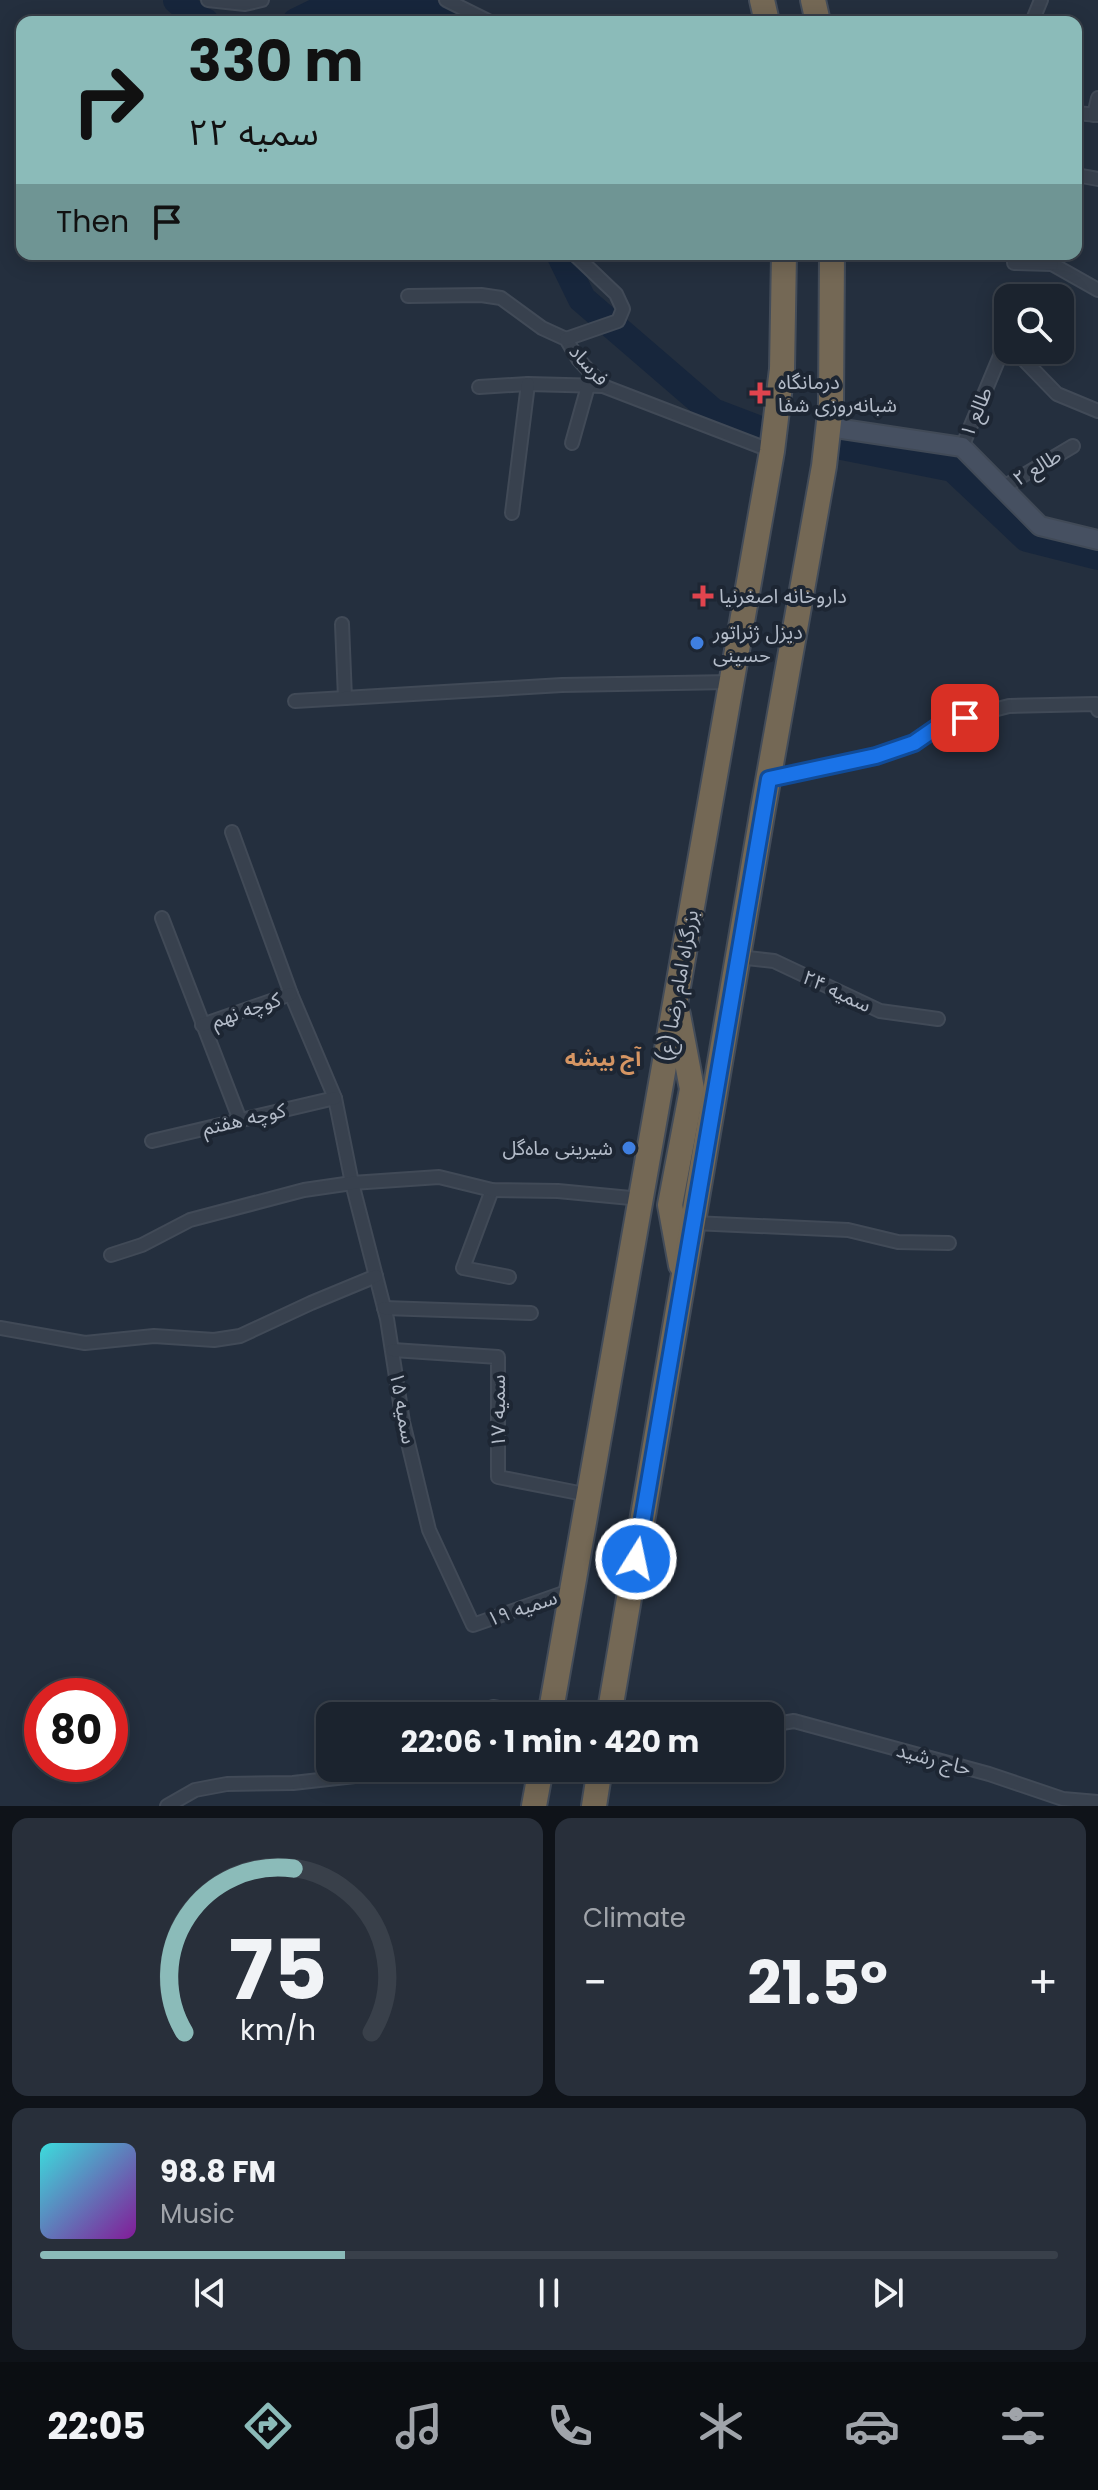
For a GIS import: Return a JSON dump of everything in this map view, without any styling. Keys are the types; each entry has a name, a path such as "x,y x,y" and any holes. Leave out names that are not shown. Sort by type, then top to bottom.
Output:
{"highway":[{"name":"بزرگراه امام رضا (ع)","path":"552,1702 772,451 782,369 784,260"},
{"path":"684,1277 670,1209 694,1145 738,957 822,481 829,427 832,260"},
{"path":"611,1702 693,1223 692,1085 675,1001"},
{"path":"652,1135 694,1145"},
{"path":"534,1806 538,1782"},
{"path":"594,1806 598,1782"}],"main road":[{"path":"829,427 962,447 1040,526 1098,540"}],"street":[{"path":"208,0 245,4 262,0"},
{"path":"446,0 478,16"},
{"path":"1096,115 1098,98"},
{"path":"566,339 613,324 623,309 616,294 580,260"},
{"path":"1014,263 1043,260"},
{"path":"1054,260 1098,290"},
{"name":"فرساد","path":"408,296 481,295 501,298 542,328 566,339 578,359 603,386 772,451"},
{"name":"طالع ۱","path":"962,447 1002,351 1023,359 1057,394 1098,411"},
{"path":"479,387 528,384 603,386"},
{"path":"512,513 528,384"},
{"path":"572,443 588,386"},
{"name":"طالع ۲","path":"1002,488 1073,446"},
{"path":"342,624 345,698"},
{"path":"295,701 562,685 731,682"},
{"path":"769,779 876,756 914,743 943,723 1009,706 1096,704 1098,710"},
{"name":"سمیه ۱۵","path":"232,832 291,994 335,1098 352,1183 384,1308 403,1422 429,1530 473,1625"},
{"path":"162,918 240,1120"},
{"name":"سمیه ۲۴","path":"738,957 774,961 880,1011 938,1019"},
{"name":"کوچه نهم","path":"202,1025 291,994"},
{"name":"کوچه هفتم","path":"152,1141 335,1098"},
{"path":"111,1255 142,1245 190,1220 304,1190 352,1183 439,1177 492,1190 558,1191 641,1199"},
{"path":"492,1190 463,1268 509,1277"},
{"path":"693,1223 848,1230 898,1242 949,1243"},
{"path":"0,1328 85,1343 154,1336 214,1340 240,1336 376,1276"},
{"path":"384,1308 531,1313"},
{"name":"سمیه ۱۷","path":"393,1350 498,1357 498,1477 589,1495"},
{"name":"سمیه ۱۹","path":"473,1625 572,1590"},
{"name":"حاج رشید","path":"784,1723 794,1721 989,1774 1063,1799 1098,1802"},
{"path":"167,1806 195,1790 227,1784 316,1780"}],"waterway":[{"path":"177,0 195,16"},
{"path":"308,16 327,7 379,6 422,10 440,16"},
{"path":"563,260 582,299 713,412 768,433"},
{"path":"837,445 953,468 1027,538 1098,556"}],"place":[{"name":"درمانگاه شبانه‌روزی شفا","path":"760,393"},
{"name":"داروخانه اصغرنیا","path":"703,596"},
{"name":"دیزل ژنراتور حسینی","path":"697,643"},
{"name":"شیرینی ماه‌گل","path":"629,1148"}],"district":[{"name":"آج بیشه","path":"603,1058"}],"route":[{"path":"636,1559 769,779 876,756 914,743 943,723 965,718"}]}
